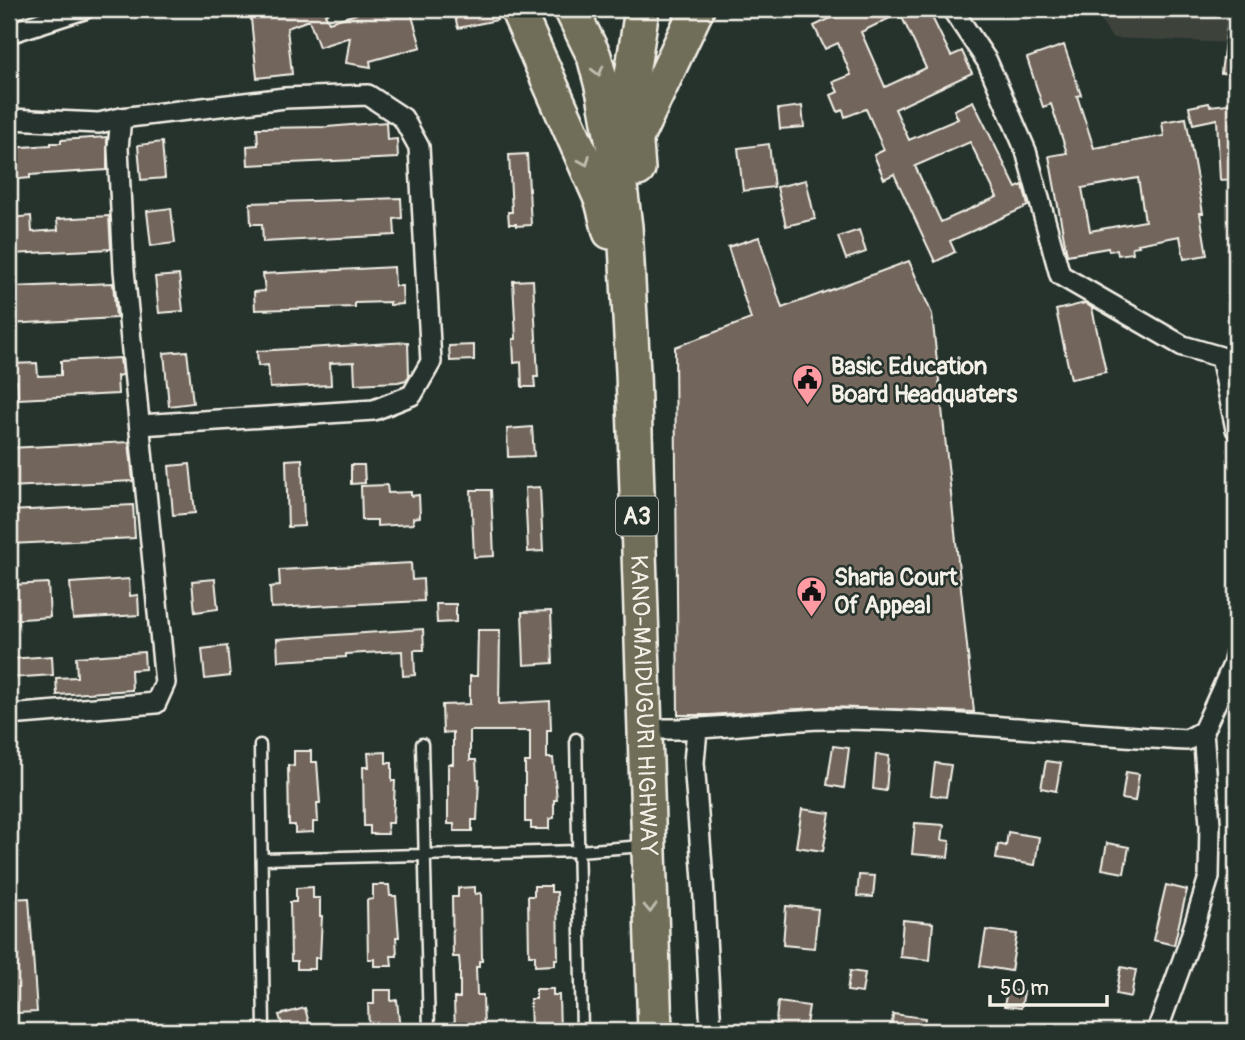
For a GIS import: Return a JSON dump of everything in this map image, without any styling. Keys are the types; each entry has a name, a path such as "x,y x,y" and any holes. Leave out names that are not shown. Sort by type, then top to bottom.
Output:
{"highway":[{"name":"A3","path":"517,9 602,201 629,305"},
{"name":"KANO-MAIDUGURI HIGHWAY","path":"572,9 594,56 612,131 625,227 655,1031"},
{"name":"KANO-MAIDUGURI HIGHWAY","path":"642,9 633,53 631,81 644,211 678,1031"},
{"path":"635,142 697,9"}],"street":[{"path":"9,33 84,9"},
{"path":"952,9 987,61 1026,151 1060,275 1183,346 1221,357 1236,429"},
{"path":"9,119 99,123 285,98 368,95 403,118 419,148 430,362 412,395 374,410 140,425"},
{"path":"9,715 156,703 165,683 124,270 118,148 121,118"},
{"path":"1157,1031 1188,946 1209,877 1210,824 1203,731 1233,665 1236,652"},
{"path":"664,729 697,730 827,719 959,724 1187,740 1203,731"},
{"path":"697,730 694,762 704,880 711,1031"}],"lane":[{"path":"576,739 582,1031"},
{"path":"422,744 429,1031"},
{"path":"260,745 264,1031"},
{"path":"262,859 578,851 648,846"}],"shaded area":[{"path":"1094,9 1236,9 1236,43 1112,38"}],"building":[{"path":"250,9 281,9 281,14 296,9 335,9 325,14 329,22 356,14 355,9 410,9 421,47 370,61 371,67 346,63 350,37 319,47 309,20 287,28 292,74 257,78"},
{"path":"453,9 493,9 497,20 458,28"},
{"path":"850,9 928,9 951,56 962,51 972,73 895,109 909,140 958,119 954,110 973,101 1016,188 1023,185 1028,206 950,241 955,252 935,262 894,174 884,179 874,155 884,150 866,109 845,117 843,110 838,112 831,95 838,92 833,82 851,75 838,43 825,49 814,26","holes":["900,13 926,68 885,87 861,32","970,142 997,197 941,222 915,166"]},
{"path":"1228,18 1236,19 1236,75 1221,73"},
{"path":"1064,45 1081,95 1077,96 1094,148 1164,136 1162,122 1186,118 1203,213 1200,213 1207,255 1184,259 1180,236 1138,244 1139,246 1132,247 1133,253 1118,255 1117,250 1109,251 1108,248 1067,255 1049,156 1067,153 1051,104 1043,107 1027,58","holes":["1138,178 1145,221 1090,231 1082,188"]},
{"path":"1209,103 1210,106 1236,103 1236,179 1220,180 1217,119 1193,124 1189,107"},
{"path":"802,106 804,127 780,129 778,109"},
{"path":"386,122 387,140 397,139 398,158 248,165 247,146 258,145 257,128 327,127"},
{"path":"107,137 107,170 30,175 30,178 9,180 9,148 51,145 61,143 61,140"},
{"path":"162,142 165,178 141,180 138,145"},
{"path":"769,144 774,187 743,191 738,148"},
{"path":"527,154 531,225 516,226 509,224 508,212 512,212 509,155"},
{"path":"806,180 815,219 786,226 777,187"},
{"path":"401,198 402,218 394,219 395,235 263,242 262,224 251,224 250,203"},
{"path":"171,208 175,243 151,246 147,211"},
{"path":"31,216 32,232 58,230 57,219 109,216 111,249 11,254 9,218"},
{"path":"859,230 866,252 846,259 838,237"},
{"path":"759,237 782,308 909,261 932,314 974,712 829,707 678,715 675,347 751,319 728,247"},
{"path":"394,267 395,286 402,286 403,304 355,303 355,307 255,310 254,292 265,291 263,274"},
{"path":"179,275 183,311 159,313 155,277"},
{"path":"533,280 538,377 534,377 535,387 522,387 521,362 514,363 513,339 516,339 513,281"},
{"path":"113,283 116,318 9,324 11,287"},
{"path":"1085,303 1092,308 1106,372 1071,379 1056,310"},
{"path":"408,342 409,376 398,382 355,384 354,362 330,363 331,385 270,388 268,365 258,366 257,351"},
{"path":"474,345 474,360 450,361 449,346"},
{"path":"187,351 193,403 169,406 164,353"},
{"path":"120,358 122,375 117,376 118,394 18,399 17,381 9,382 9,364 37,363 38,376 61,375 61,361"},
{"path":"532,427 534,456 508,457 507,429"},
{"path":"129,442 133,481 9,487 9,448"},
{"path":"302,459 304,526 288,527 286,460"},
{"path":"190,464 195,513 173,515 169,466"},
{"path":"351,465 364,465 365,483 351,484"},
{"path":"387,485 388,493 411,492 411,496 419,495 420,517 413,518 413,524 377,526 377,520 362,520 361,486"},
{"path":"540,487 543,551 528,552 525,488"},
{"path":"471,490 491,490 494,556 474,557"},
{"path":"133,505 135,538 11,544 9,511"},
{"path":"411,563 412,580 423,579 424,601 271,608 270,587 280,586 279,570"},
{"path":"129,579 130,596 138,595 139,615 73,619 70,583"},
{"path":"215,579 218,609 195,612 192,581"},
{"path":"48,583 50,617 9,620 9,585"},
{"path":"436,604 456,604 456,622 437,623"},
{"path":"551,611 553,663 524,665 522,612"},
{"path":"423,629 424,650 414,650 415,675 403,676 402,651 278,661 277,639"},
{"path":"478,630 500,630 499,704 550,701 551,730 547,730 547,758 553,758 557,800 554,800 554,818 549,819 549,829 531,829 531,822 525,822 525,762 530,762 530,731 470,731 470,760 476,760 479,779 477,820 472,820 472,831 454,831 454,824 448,824 448,764 453,764 453,732 443,733 442,705 470,704 470,676 477,676"},
{"path":"227,646 230,676 205,679 202,649"},
{"path":"144,652 145,669 131,670 132,690 57,695 56,678 77,677 76,657"},
{"path":"52,656 53,675 9,678 9,659"},
{"path":"833,746 849,748 844,788 827,785"},
{"path":"294,751 311,751 311,762 317,762 320,803 317,803 318,822 313,822 313,832 295,833 295,825 289,825 288,765 294,766"},
{"path":"386,752 386,763 392,763 392,781 395,781 393,823 387,823 388,834 370,834 370,826 364,826 363,767 369,767 368,753"},
{"path":"876,754 889,756 886,791 873,789"},
{"path":"1046,761 1061,763 1056,791 1041,788"},
{"path":"935,763 951,765 946,797 931,795"},
{"path":"1126,772 1139,774 1135,801 1122,799"},
{"path":"802,809 830,813 823,851 796,847"},
{"path":"915,823 944,825 942,840 950,841 948,857 912,854"},
{"path":"1008,832 1039,837 1035,865 996,859 998,844 1006,846"},
{"path":"1107,843 1129,847 1124,873 1102,869"},
{"path":"859,875 875,876 873,897 857,896"},
{"path":"373,885 389,885 390,896 396,896 399,937 396,937 397,956 391,956 392,966 374,966 374,959 368,959 367,900 373,899"},
{"path":"1166,885 1187,890 1174,945 1153,940"},
{"path":"534,886 551,886 551,892 557,892 558,959 555,959 555,965 535,966 535,955 529,955 528,896 534,896"},
{"path":"313,887 313,898 320,898 322,916 320,958 315,958 315,969 297,969 297,961 291,961 290,902 296,902 296,888"},
{"path":"475,887 475,894 481,893 482,961 479,961 479,967 476,967 477,995 483,995 484,1031 455,1031 454,998 460,998 460,967 459,957 453,957 452,897 458,897 458,888"},
{"path":"29,898 37,1012 16,1013 12,947 9,947 9,899"},
{"path":"786,906 818,909 814,948 783,945"},
{"path":"903,920 933,923 930,960 900,957"},
{"path":"986,930 1017,934 1011,971 980,966"},
{"path":"1121,967 1136,970 1131,997 1116,994"},
{"path":"850,971 865,973 862,993 847,991"},
{"path":"536,989 553,989 553,995 559,995 560,1031 531,1031 530,999 536,999"},
{"path":"374,990 391,990 391,1001 397,1000 400,1031 369,1031 368,1004 374,1004"},
{"path":"1007,990 1024,992 1021,1008 1004,1006"},
{"path":"778,1002 809,1006 805,1031 775,1031"},
{"path":"305,1008 311,1031 284,1031 279,1015"},
{"path":"893,1014 925,1018 923,1031 891,1031"}],"place":[{"name":"Basic Education Board Headquaters","path":"808,407"},
{"name":"Sharia Court Of Appeal","path":"811,618"}]}
